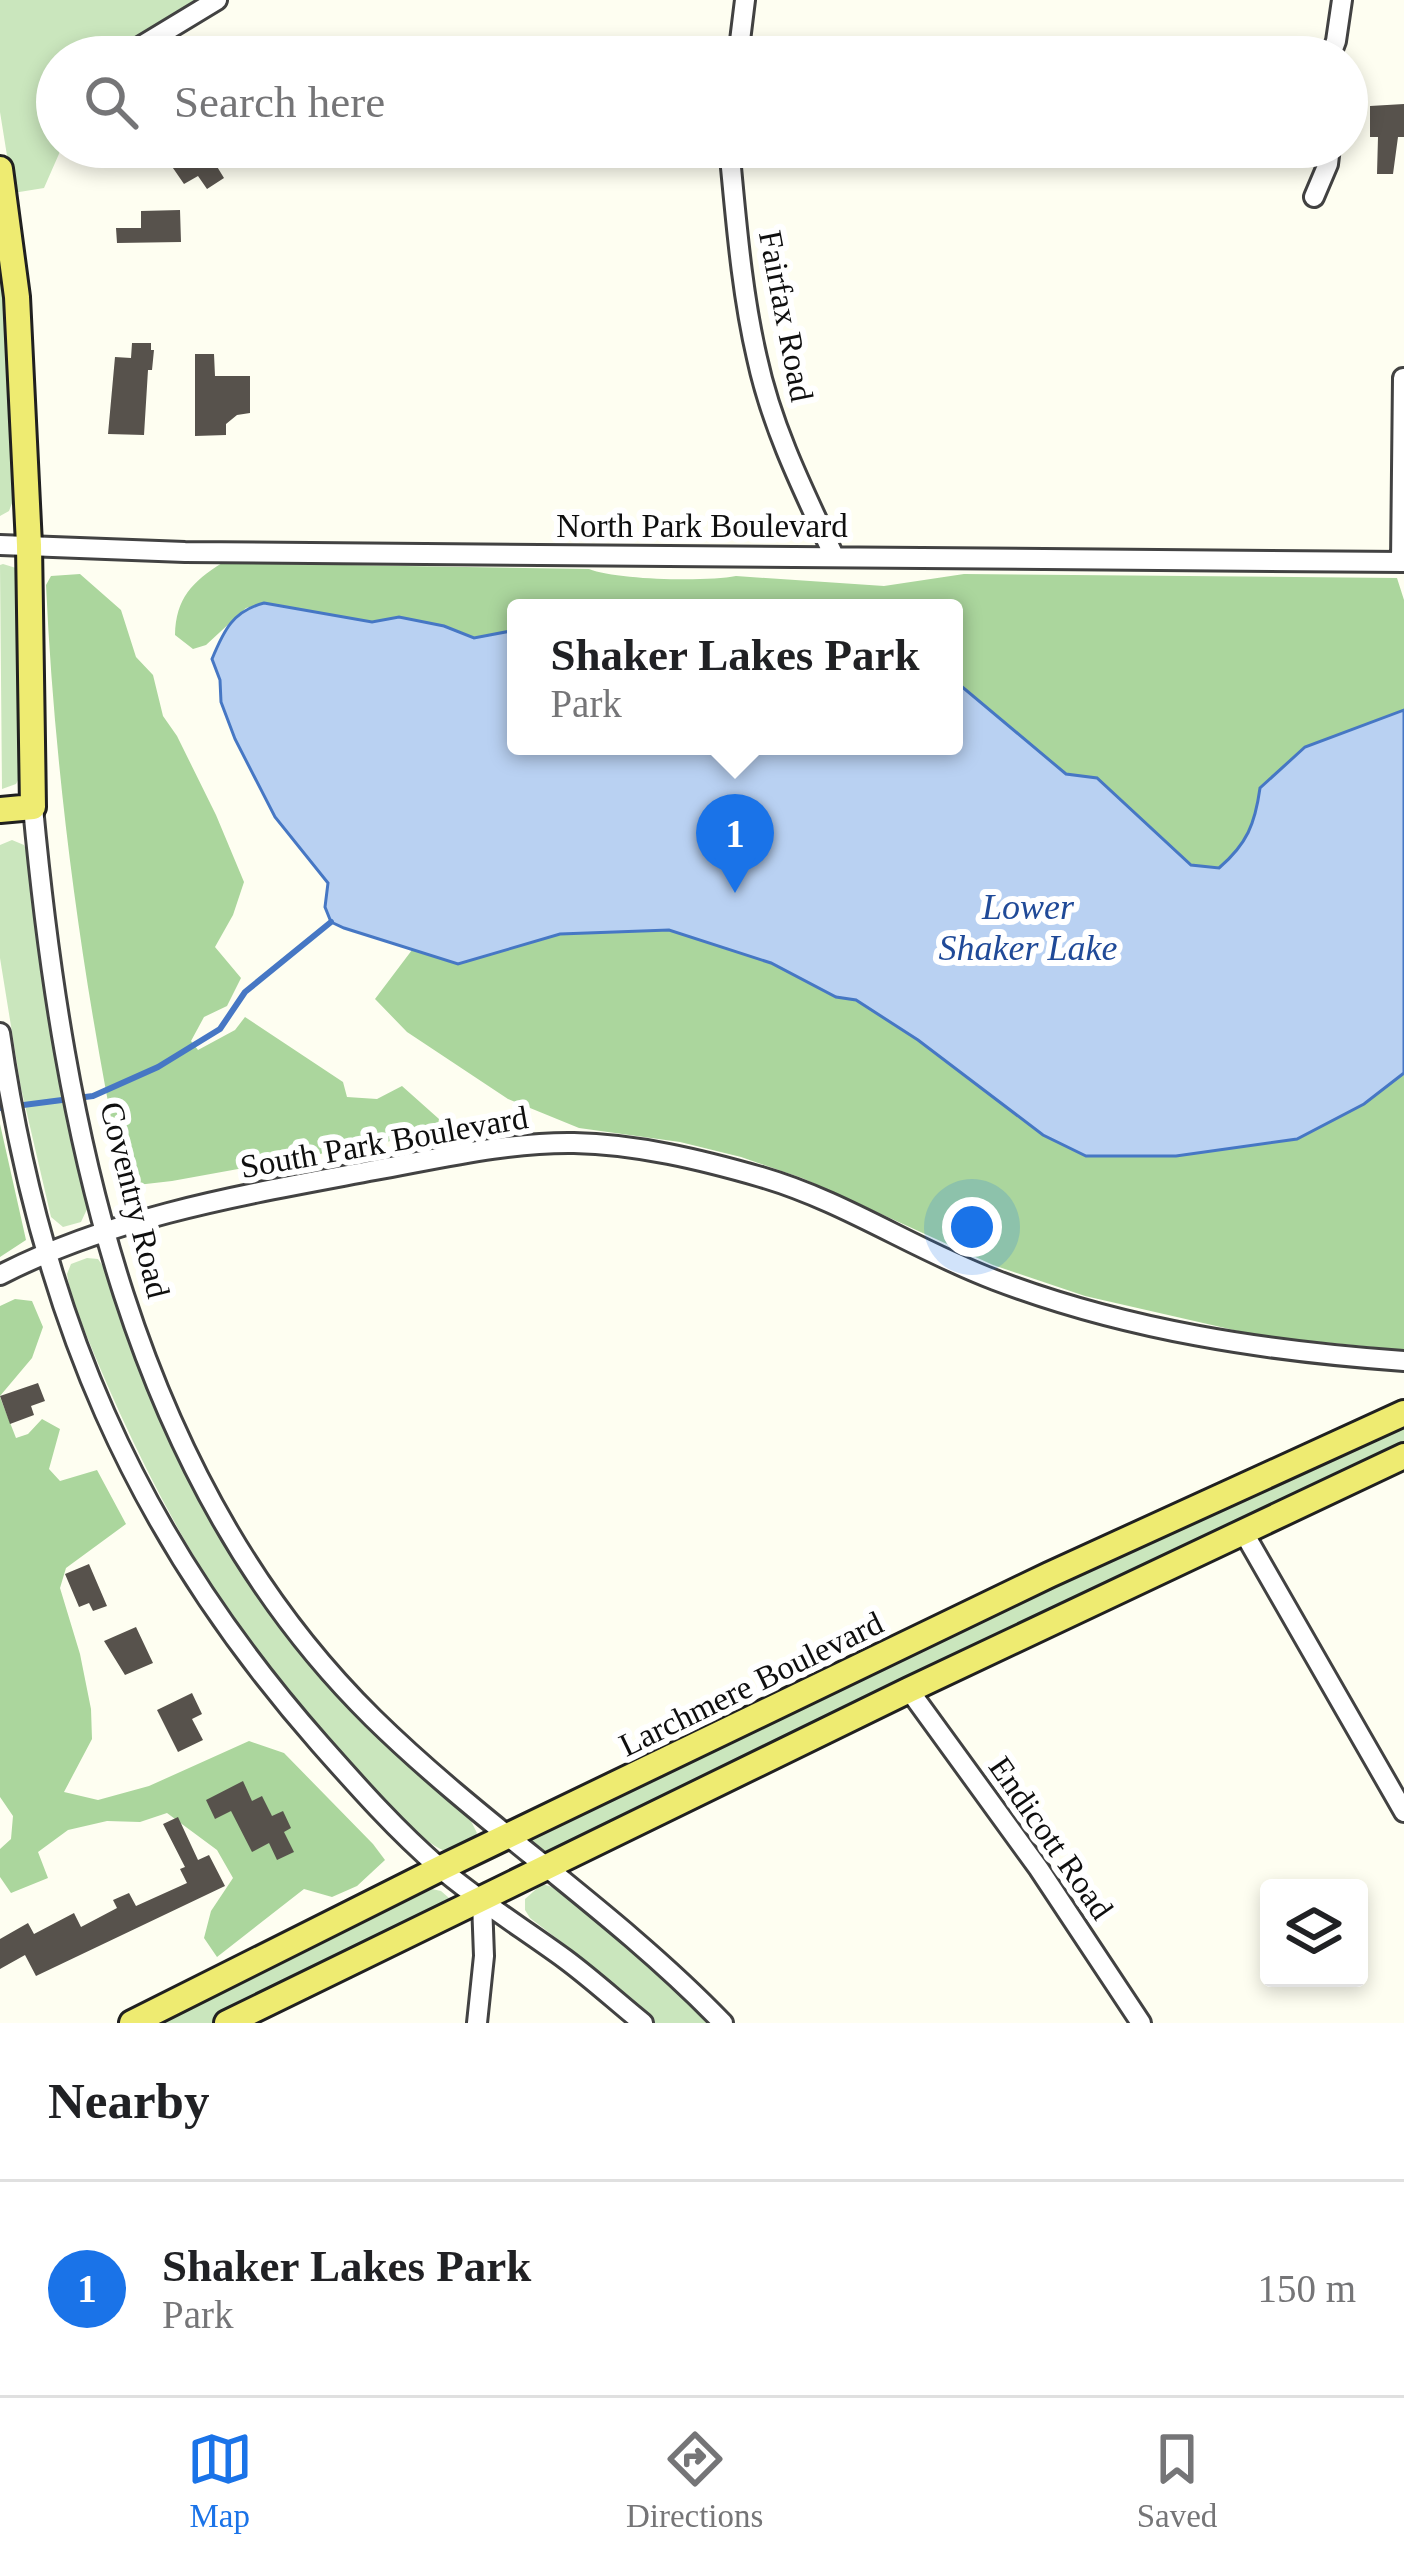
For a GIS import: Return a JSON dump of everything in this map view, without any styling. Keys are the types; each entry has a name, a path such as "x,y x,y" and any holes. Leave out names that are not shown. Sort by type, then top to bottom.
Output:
{"main road":[{"name":"Coventry Road","path":"1,175 17,297 33,807"},
{"path":"0,810 33,807"},
{"path":"1397,1416 1404,1443"},
{"name":"Larchmere Boulevard","path":"132,2023 441,1868 1049,1575 1397,1416"},
{"path":"227,2023 909,1690 1404,1456"}],"street":[{"path":"158,36 217,0"},
{"path":"741,36 745,0"},
{"path":"1337,36 1342,0"},
{"name":"Fairfax Road","path":"731,168 757,359 784,448 834,556"},
{"path":"1314,197 1326,168"},
{"path":"1402,562 1403,378"},
{"name":"North Park Boulevard","path":"0,545 204,553 1402,562"},
{"name":"Coventry Road","path":"33,807 68,1062 102,1230 145,1355 197,1472 255,1570 330,1671 370,1715 507,1838 640,1943 723,2023"},
{"path":"0,1033 21,1155 46,1251 106,1422 145,1501 199,1590 285,1705 441,1868 643,2023"},
{"name":"South Park Boulevard","path":"0,1275 102,1230 242,1196 527,1144 579,1143 647,1150 762,1178 820,1198 991,1279 1090,1312 1208,1338 1404,1361"},
{"path":"1244,1533 1404,1812"},
{"name":"Endicott Road","path":"909,1690 1039,1869 1141,2023"},
{"path":"477,2023 484,1956 482,1902"}],"green space":[{"path":"0,0 198,0 141,36 36,36 36,168 53,168 44,188 13,193 0,112"},
{"path":"0,275 6,284 14,498 9,511 0,516"},
{"path":"222,563 589,569 639,578 736,576 884,586 964,574 1397,578 1404,600 1404,710 1305,747 1260,788 1249,832 1229,858 1219,868 1191,865 1098,778 1066,774 963,688 963,599 507,599 507,632 474,638 399,617 372,622 264,603 246,608 206,645 193,649 175,635 182,601 202,577"},
{"path":"0,565 16,568 19,578 23,770 16,784 2,789"},
{"path":"80,574 121,610 136,657 153,675 163,716 216,815 244,882 215,947 241,978 227,1006 204,1017 191,1041 198,1050 235,1030 245,1017 343,1082 347,1097 377,1099 402,1086 439,1119 437,1129 172,1181 137,1185 121,1168 72,878 50,658 46,585 51,576"},
{"path":"12,840 24,845 31,861 57,1062 88,1207 81,1222 63,1227 51,1217 21,1088 0,958 0,845"},
{"path":"669,930 771,963 836,997 856,1000 918,1040 1176,1156 1297,1139 1364,1104 1404,1073 1404,1350 1260,1336 1085,1296 993,1265 802,1178 741,1157 680,1142 579,1128 508,1099 407,1032 375,999 412,950 458,964 560,934"},
{"path":"0,1124 26,1240 0,1257"},
{"path":"98,1259 105,1269 131,1349 203,1500 383,1739 471,1821 477,1833 455,1854 416,1832 331,1744 283,1687 199,1565 130,1435 71,1296 67,1274 71,1264"},
{"path":"15,1299 32,1301 43,1327 32,1358 0,1396 0,1306"},
{"path":"0,1397 16,1438 28,1434 42,1419 60,1429 49,1469 60,1481 97,1470 126,1524 66,1568 60,1588 80,1654 92,1739 64,1792 98,1800 149,1786 249,1741 284,1753 385,1860 357,1886 332,1897 304,1889 217,1957 204,1938 211,1911 233,1878 217,1850 167,1813 140,1822 107,1821 68,1830 38,1852 48,1878 11,1893 0,1877 0,1849 11,1839 13,1816 0,1797"},
{"path":"1404,1413 1404,1456 548,1868 507,1838"},
{"path":"542,1884 604,1923 712,2023 654,2023 530,1918 525,1899"},
{"path":"432,1889 449,1898 448,1907 216,2023 155,2023"}],"water":[{"name":"Lower Shaker Lake","path":"264,603 372,622 399,617 474,638 507,632 507,755 963,755 963,688 1066,774 1097,778 1191,865 1219,868 1248,832 1260,788 1305,747 1404,710 1404,1073 1364,1104 1297,1139 1176,1156 1086,1156 1043,1135 918,1040 856,1000 836,997 771,963 669,930 560,934 458,964 344,928 331,922 325,907 328,883 275,817 221,702 212,659 237,617"}],"building":[{"path":"1404,104 1404,137 1398,137 1393,174 1377,174 1378,137 1370,137 1370,106"},
{"path":"173,168 218,168 224,178 207,189 198,176 184,184"},
{"path":"180,210 181,242 117,243 116,228 141,228 141,211"},
{"path":"132,343 151,343 154,350 152,370 148,370 144,435 108,434 115,357 131,358"},
{"path":"195,354 214,354 215,376 250,376 250,413 226,424 226,435 195,436"},
{"path":"38,1383 45,1401 31,1406 34,1415 10,1424 0,1396"},
{"path":"89,1564 107,1606 93,1611 89,1603 79,1607 65,1574"},
{"path":"136,1627 153,1663 125,1675 104,1641"},
{"path":"192,1693 202,1714 192,1719 203,1740 178,1752 157,1710"},
{"path":"243,1781 252,1801 262,1796 272,1816 283,1811 291,1828 284,1832 294,1852 277,1860 269,1843 252,1852 231,1811 215,1819 206,1800"},
{"path":"178,1817 198,1860 209,1855 225,1886 36,1976 25,1955 0,1969 0,1939 28,1923 34,1934 74,1913 81,1927 117,1908 113,1900 129,1893 136,1906 187,1883 180,1869 185,1867 163,1824"}],"waterway":[{"path":"0,1108 93,1096 158,1067 220,1029 245,992 331,922"}],"place":[{"name":"Shaker Lakes Park","path":"735,893"}]}
